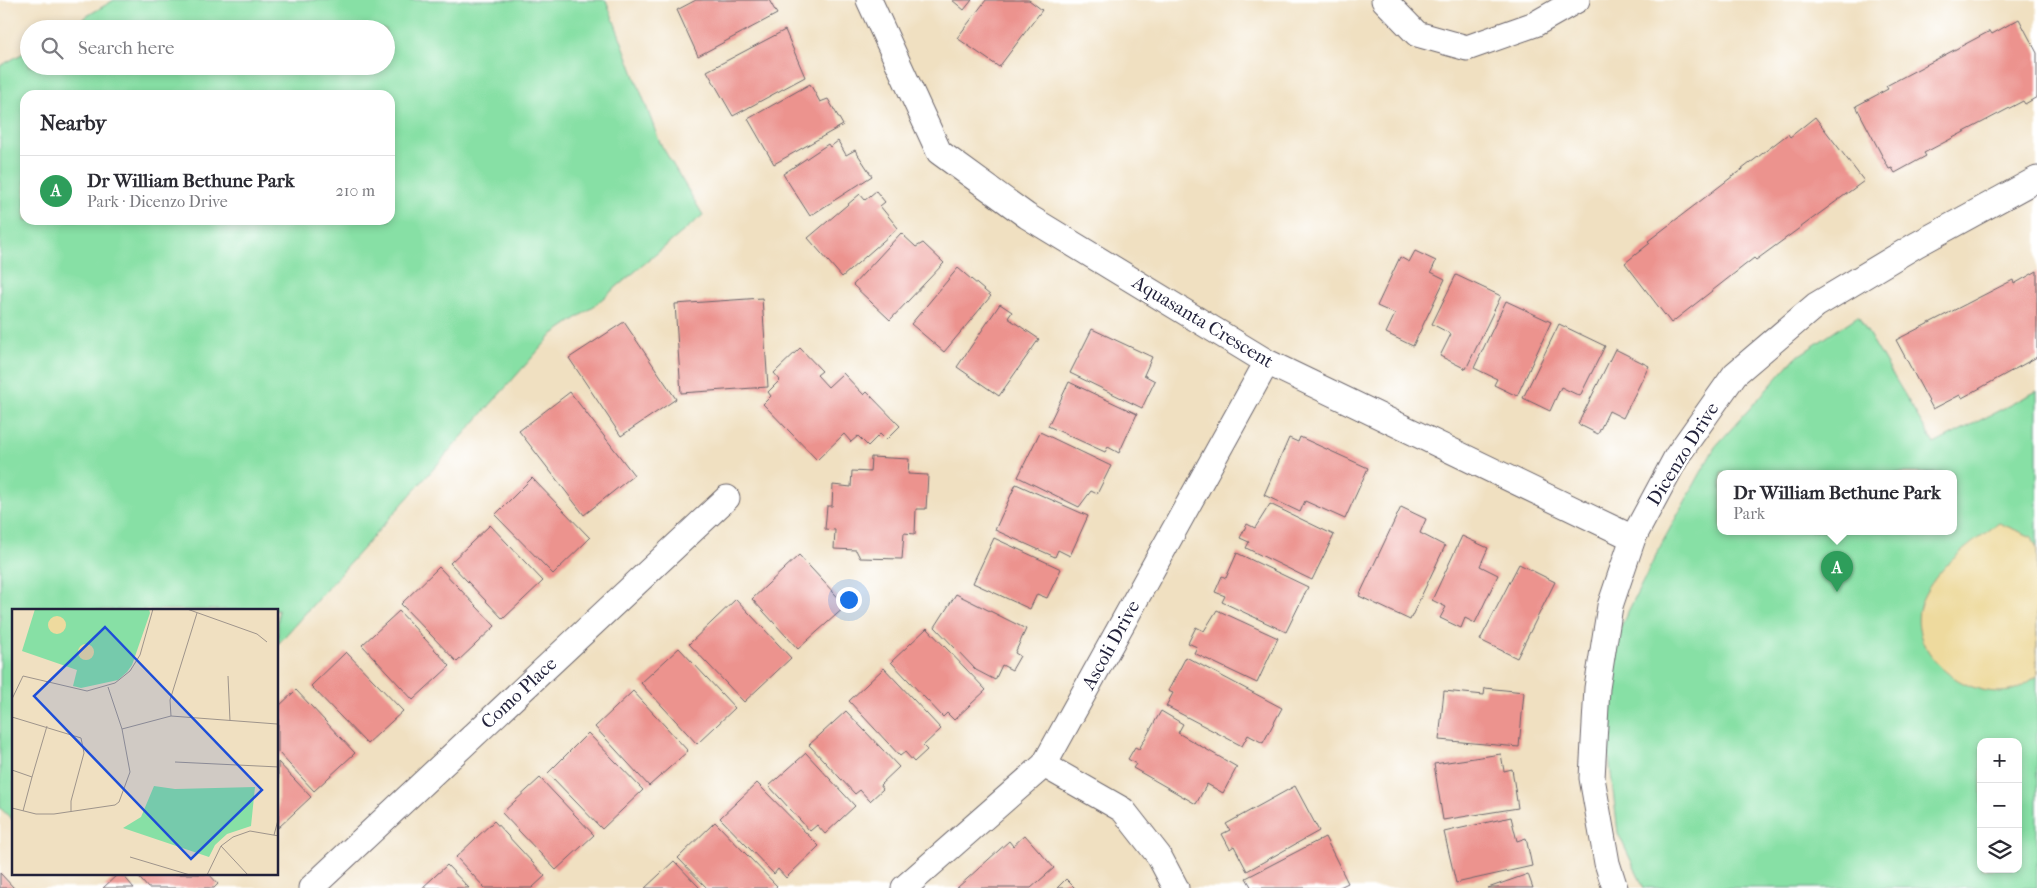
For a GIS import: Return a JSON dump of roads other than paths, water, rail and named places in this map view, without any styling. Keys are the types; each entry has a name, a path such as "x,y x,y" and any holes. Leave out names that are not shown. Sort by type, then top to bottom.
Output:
{"street":[{"name":"Aquasanta Crescent","path":"869,0 939,152 1027,216 1267,362 1632,538"},
{"path":"1384,0 1417,34 1468,48 1535,24 1577,0"},
{"name":"Dicenzo Drive","path":"1615,888 1607,862 1592,778 1597,688 1610,606 1632,538 1677,456 1735,374 1816,305 1916,245 2037,179"},
{"name":"Ascoli Drive","path":"904,888 1044,765 1267,362"},
{"name":"Como Place","path":"310,888 727,498"},
{"path":"1044,765 1123,810 1159,856 1176,888"}],"place":[{"name":"Dr William Bethune Park","path":"1837,592"}]}
